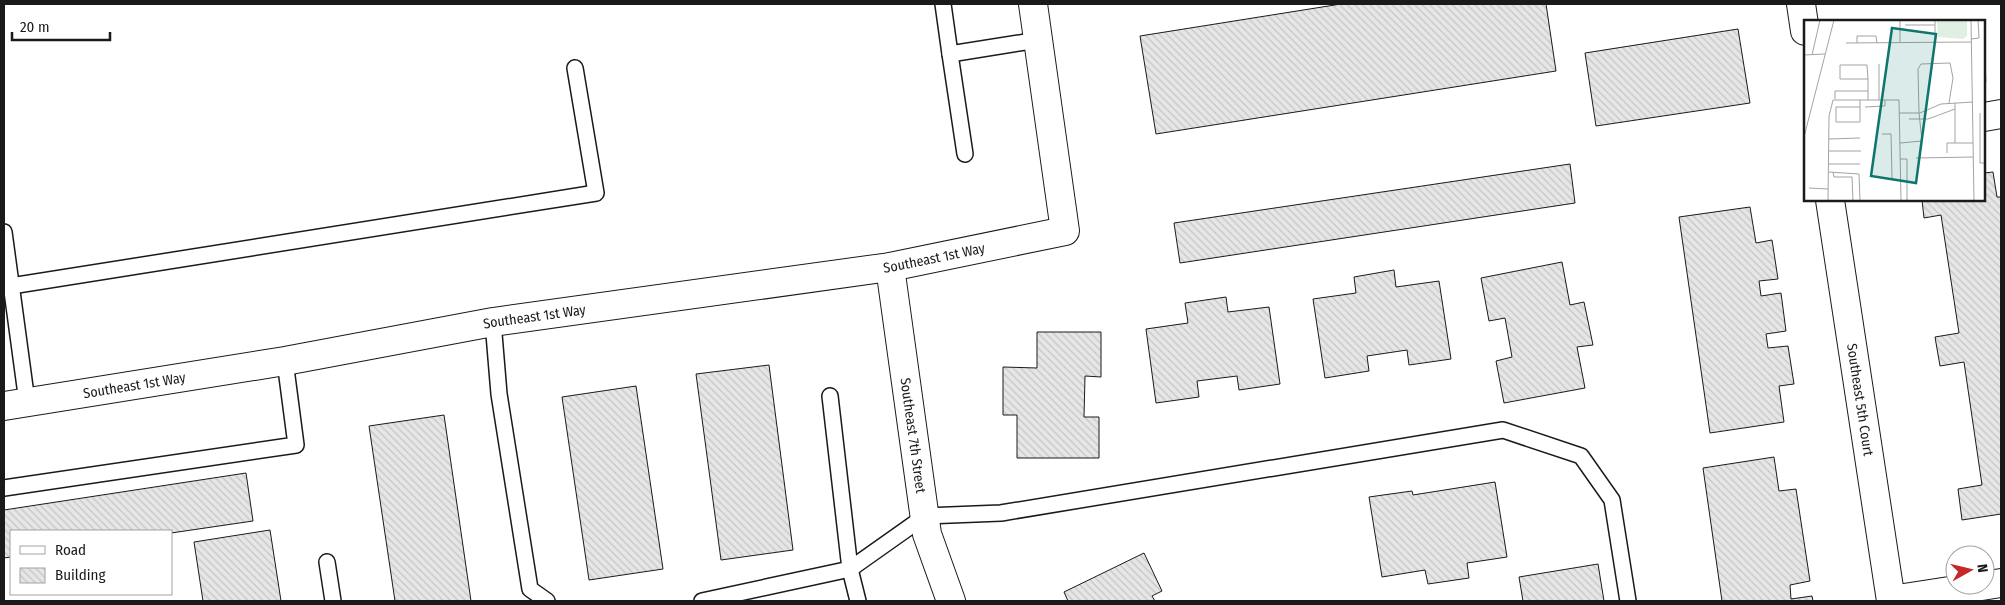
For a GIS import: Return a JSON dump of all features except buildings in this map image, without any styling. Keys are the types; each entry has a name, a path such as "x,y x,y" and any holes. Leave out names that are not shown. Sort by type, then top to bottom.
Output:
{"street":[{"path":"1033,4 1038,40"},
{"path":"1801,4 1804,24"},
{"name":"Southeast 1st Way","path":"15,404 285,361 493,322 890,267 1065,231 1038,40"},
{"path":"1985,117 2001,114"},
{"name":"Southeast 5th Court","path":"1830,201 1891,601"},
{"name":"Southeast 7th Street","path":"890,267 927,534 951,601"},
{"path":"1891,601 2001,584"}],"lane":[{"path":"943,4 964,154"},
{"path":"950,54 1038,40"},
{"path":"11,286 596,194 575,68"},
{"path":"4,232 11,286 15,404"},
{"path":"493,322 500,394 530,589 547,601"},
{"path":"4,488 296,445 285,361"},
{"path":"830,396 850,569 858,601"},
{"path":"702,601 850,569 925,516 1001,513 1503,430 1581,456 1612,500 1628,601"},
{"path":"327,562 333,601"}]}
